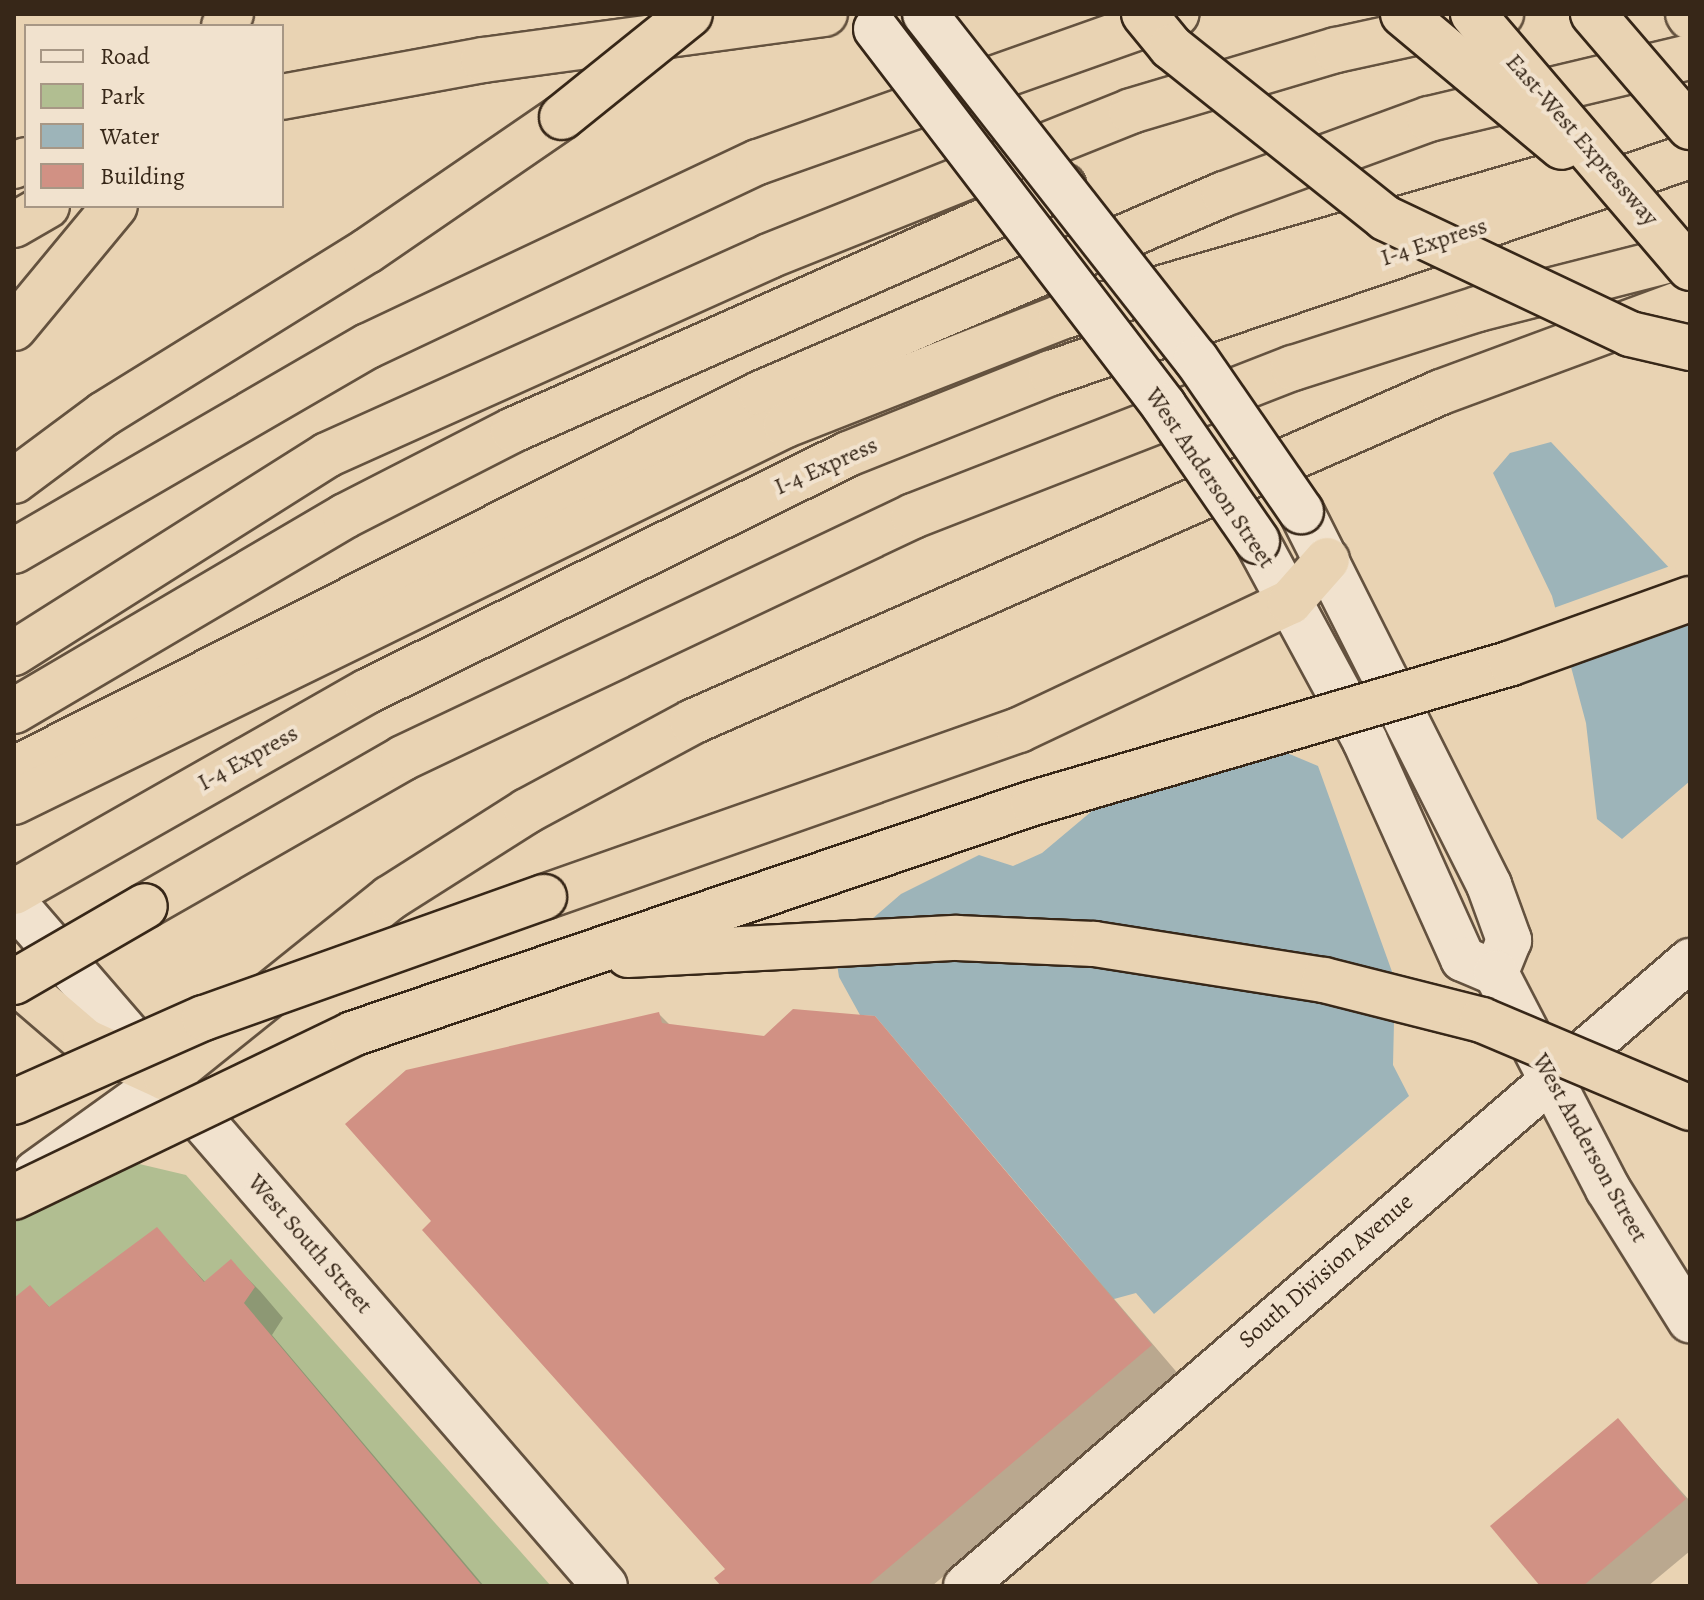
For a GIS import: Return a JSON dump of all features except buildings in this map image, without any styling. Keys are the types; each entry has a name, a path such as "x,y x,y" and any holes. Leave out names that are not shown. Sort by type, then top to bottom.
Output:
{"highway":[{"path":"14,481 126,400 367,251 562,117 690,14"},
{"path":"288,95 825,14"},
{"path":"1144,14 1171,47 1385,218 1630,334 1690,348"},
{"path":"14,551 368,346 758,162 1177,14"},
{"path":"1403,14 1651,219"},
{"name":"East-West Expressway","path":"1473,14 1690,268"},
{"path":"14,653 327,455 769,256 1131,111 1336,50 1501,14"},
{"path":"1593,14 1690,127"},
{"path":"14,769 761,393 1209,200 1429,119 1690,57"},
{"path":"14,802 786,425 1032,328 1463,198 1690,139"},
{"name":"I-4 Express","path":"14,892 368,691 848,454 1066,368 1690,156"},
{"path":"14,711 345,516 513,430 1063,186"},
{"path":"14,225 44,208"},
{"path":"14,328 113,208"},
{"path":"1690,255 1478,309 1293,368 913,516 403,758 14,981 85,1041 166,1078 390,898 527,811 692,722 1441,392 1690,300"},
{"path":"14,1102 204,1018 1019,730 1290,602 1327,560"},
{"path":"14,1197 352,1034 1033,803 1511,663 1690,599"},
{"path":"574,958 957,938 1094,944 1324,980 1482,1020 1690,1108"}],"main road":[{"name":"West Anderson Street","path":"862,14 1013,208 1257,541 1365,741 1463,959 1496,973 1608,1189 1690,1320"},
{"path":"925,14 1196,359 1301,511 1489,885 1509,940 1496,973"},
{"name":"West South Street","path":"14,903 605,1586"}],"street":[{"name":"South Division Avenue","path":"965,1586 1550,1076 1690,960"},
{"path":"14,1185 166,1078"}],"green space":[{"path":"131,1162 186,1175 551,1586 14,1586 14,1217"}],"water":[{"path":"1551,442 1690,590 1690,781 1622,839 1597,819 1586,723 1552,596 1493,473 1510,453"},
{"path":"1280,750 1318,766 1395,980 1393,1065 1409,1096 1154,1314 1136,1293 1114,1299 875,1016 860,1015 839,977 835,951 901,894 979,855 1013,866 1042,853 1092,811 1228,758"}],"pier":[{"path":"1673,565 1690,584 1563,656 1551,609"}]}
